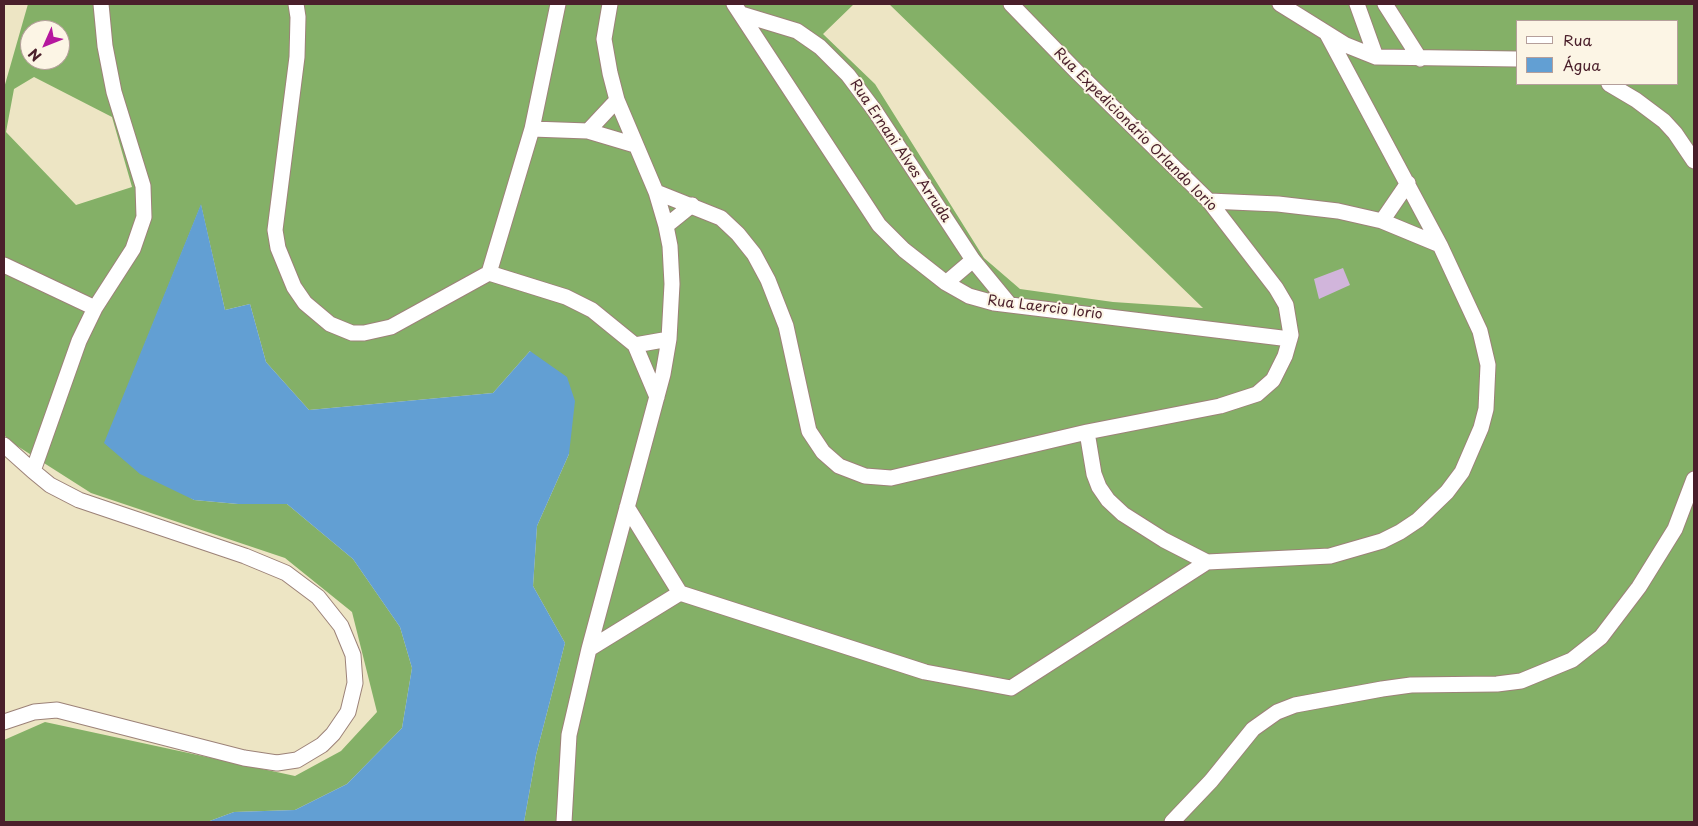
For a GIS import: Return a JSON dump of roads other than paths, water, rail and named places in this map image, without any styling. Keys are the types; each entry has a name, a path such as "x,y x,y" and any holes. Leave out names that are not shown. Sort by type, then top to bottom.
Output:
{"street":[{"path":"33,471 79,341 95,308 132,249 142,226 145,206 142,178 109,70 101,4"},
{"path":"296,4 298,17 297,57 275,230 278,248 285,272 305,303 318,316 340,329 352,333 374,333 404,321 490,273 532,129 558,4"},
{"path":"564,822 569,735 588,649 657,397 669,339 672,284 670,246 656,192 617,100 605,45 605,28 610,4"},
{"name":"Rua Expedicionário Orlando Iorio","path":"1011,4 1209,200 1281,296 1290,318 1290,339"},
{"path":"1280,4 1356,50 1376,56 1516,59"},
{"path":"1357,4 1376,56"},
{"path":"1385,4 1420,58"},
{"name":"Rua Ernani Alves Arruda","path":"737,9 797,31 834,60 875,111 973,260 1010,305"},
{"name":"Rua Laercio Iorio","path":"737,9 885,233 946,283 981,300 1010,305 1290,339"},
{"path":"627,507 680,593 925,672 1011,688 1206,562 1330,556 1382,542 1418,520 1447,492 1462,472 1481,428 1486,409 1488,365 1480,331 1440,245 1328,34"},
{"path":"1612,85 1636,100 1664,122 1675,133 1694,161"},
{"path":"588,130 617,100"},
{"path":"532,129 588,130 636,146"},
{"path":"1382,221 1408,184"},
{"path":"656,192 721,218 730,226 761,265 786,326 809,431 823,452 839,466 865,476 891,478 1087,432 1220,406 1257,394 1278,372 1290,339"},
{"path":"1209,200 1311,208 1382,221 1440,245"},
{"path":"666,226 692,205"},
{"path":"946,283 973,260"},
{"path":"4,265 95,308"},
{"path":"490,273 580,303 608,321 635,345 657,397"},
{"path":"635,345 669,339"},
{"path":"1087,432 1098,487 1108,500 1139,525 1206,562"},
{"path":"4,446 50,485 79,500 245,556 286,573 318,597 341,626 353,656 355,683 348,712 333,734 322,745 297,760 277,763 244,758 65,711 34,712 4,722"},
{"path":"1172,822 1211,781 1253,729 1276,712 1295,705 1401,687 1497,684 1521,680 1572,660 1601,636 1640,587 1675,529 1694,479"},
{"path":"588,649 680,593"}],"water":[{"path":"201,204 225,310 250,304 266,362 309,410 493,393 530,351 567,377 575,401 569,454 537,526 533,586 565,643 536,755 524,822 207,822 234,812 295,810 347,784 402,728 412,668 400,627 353,559 287,504 238,504 194,500 140,474 104,443"}]}
